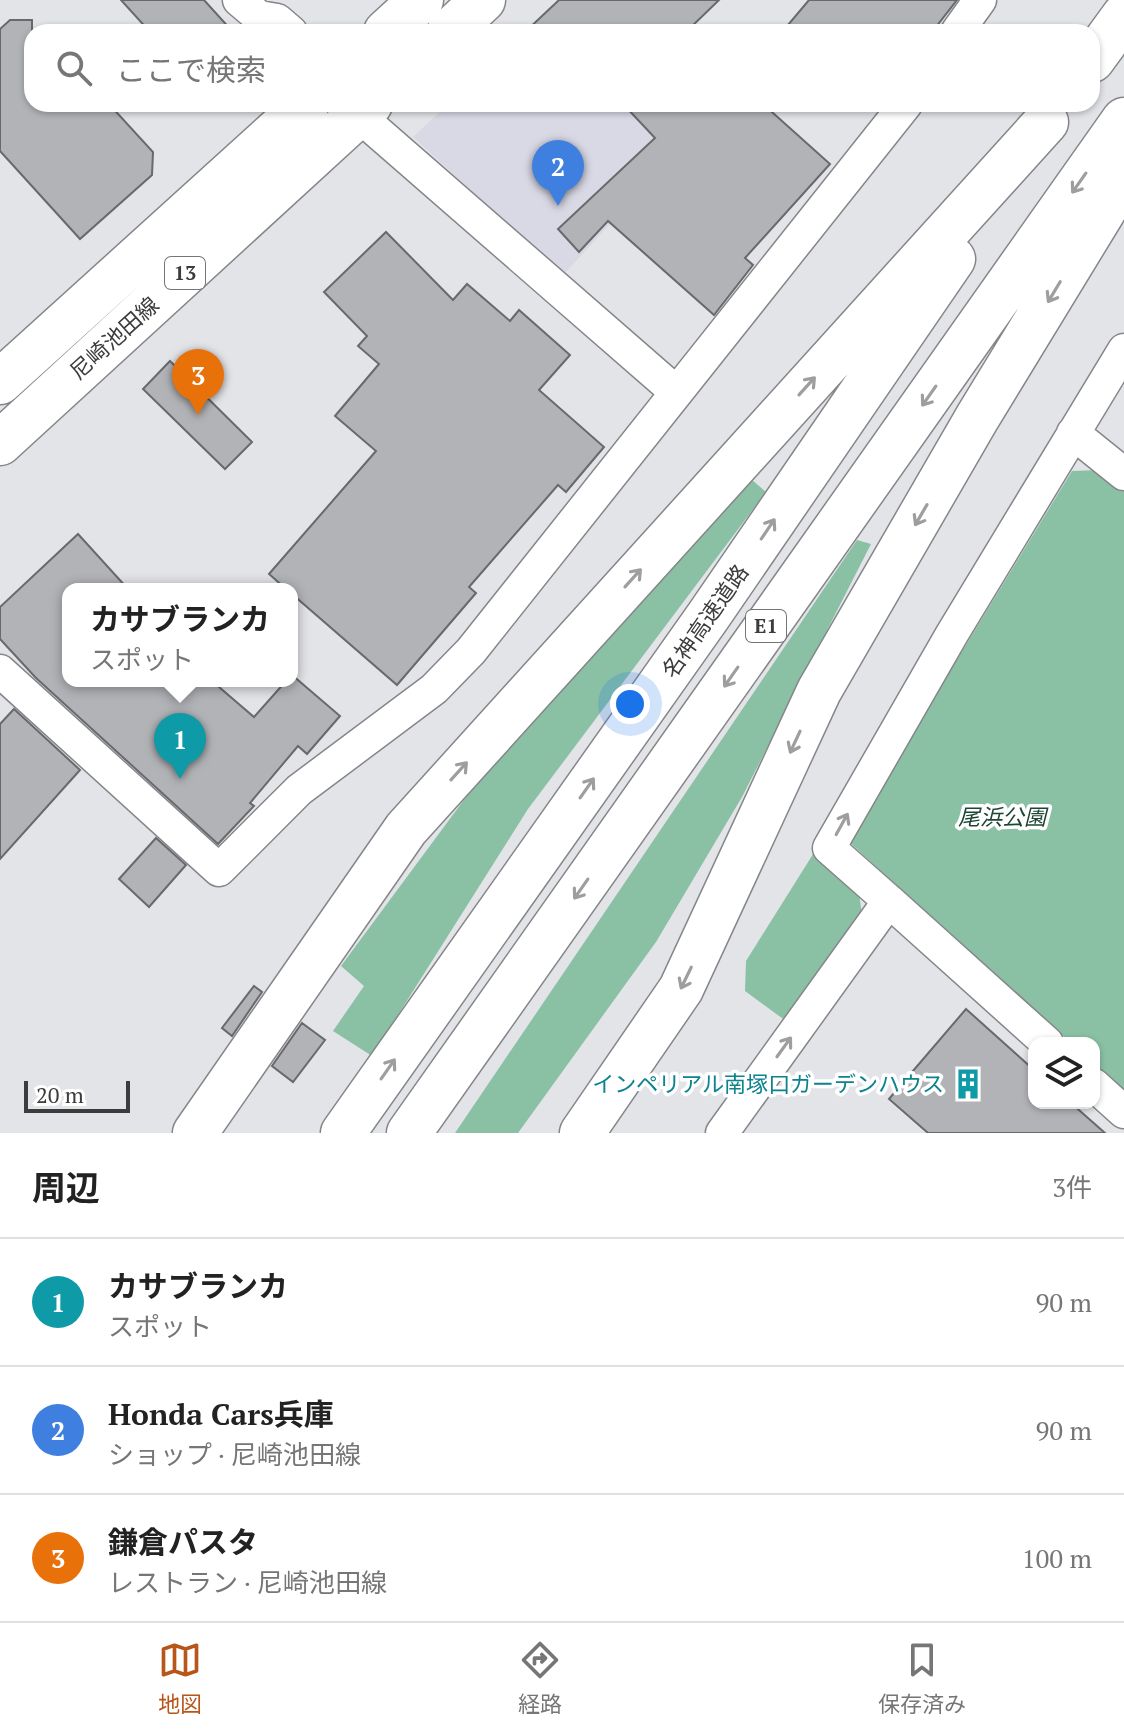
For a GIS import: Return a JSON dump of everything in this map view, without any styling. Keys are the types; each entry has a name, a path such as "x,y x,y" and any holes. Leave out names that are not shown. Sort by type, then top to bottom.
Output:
{"main road":[{"path":"395,24 421,0"},
{"path":"458,24 483,0"},
{"path":"1100,49 1124,16"},
{"name":"尼崎池田線","path":"0,382 298,112"},
{"name":"尼崎池田線","path":"0,443 362,112"},
{"name":"E1","path":"195,1133 406,829 1053,113"},
{"name":"名神高速道路","path":"343,1133 700,628 1053,113"},
{"name":"E1","path":"409,1133 1124,120"},
{"path":"582,1133 681,989 819,691 977,418 1124,177"}],"street":[{"path":"963,24 980,0"},
{"path":"253,16 277,20 282,24"},
{"path":"366,112 676,392"},
{"path":"0,671 219,870 299,790 434,689 471,651 900,112"},
{"path":"1040,1037 829,848 952,634 1124,350"},
{"path":"1073,433 1124,474"},
{"path":"722,1133 889,901"},
{"path":"1100,1090 1124,1112"}],"shaded area":[{"path":"440,112 714,112 563,275 413,137"}],"green space":[{"name":"尾浜公園","path":"1099,470 1124,491 1124,1091 1100,1069 1100,1037 1064,1037 847,840 1072,471"},
{"path":"744,473 766,492 528,809 372,1056 333,1031 364,986 341,966 469,793 650,577"},
{"path":"857,540 871,544 742,797 656,942 518,1133 455,1133"},
{"path":"815,851 859,894 862,914 786,1021 745,991 746,961"}],"building":[{"path":"121,0 204,0 226,24 143,24"},
{"path":"559,0 719,0 694,24 534,24"},
{"path":"809,0 957,0 938,24 789,24"},
{"path":"10,20 32,20 32,24 24,24 24,112 116,112 153,152 152,175 80,239 0,151 0,29"},
{"path":"631,112 772,112 830,164 745,258 753,265 714,315 608,221 579,252 558,229 655,138"},
{"path":"386,232 453,300 467,284 510,321 519,310 570,355 539,390 604,447 566,492 558,485 469,587 476,593 397,685 298,599 298,583 279,583 269,574 376,451 335,416 379,364 358,346 367,336 324,292"},
{"path":"170,361 252,442 225,469 143,389"},
{"path":"78,534 123,583 62,583 62,687 219,687 254,717 281,687 298,687 298,680 340,716 307,754 298,746 250,803 254,806 218,844 36,678 0,639 0,607"},
{"path":"14,709 80,770 0,859 0,724"},
{"path":"156,838 186,865 149,907 119,879"},
{"path":"254,986 262,992 232,1036 222,1028"},
{"name":"インペリアル南塚口ガーデンハウス","path":"966,1009 1028,1065 1028,1109 1078,1109 1105,1133 928,1133 889,1099"},
{"path":"302,1023 325,1040 293,1082 272,1066"}],"place":[{"name":"Honda Cars兵庫","path":"558,206"},
{"name":"鎌倉パスタ","path":"198,415"},
{"name":"カサブランカ","path":"180,779"},
{"name":"インペリアル南塚口ガーデンハウス","path":"968,1084"}]}
